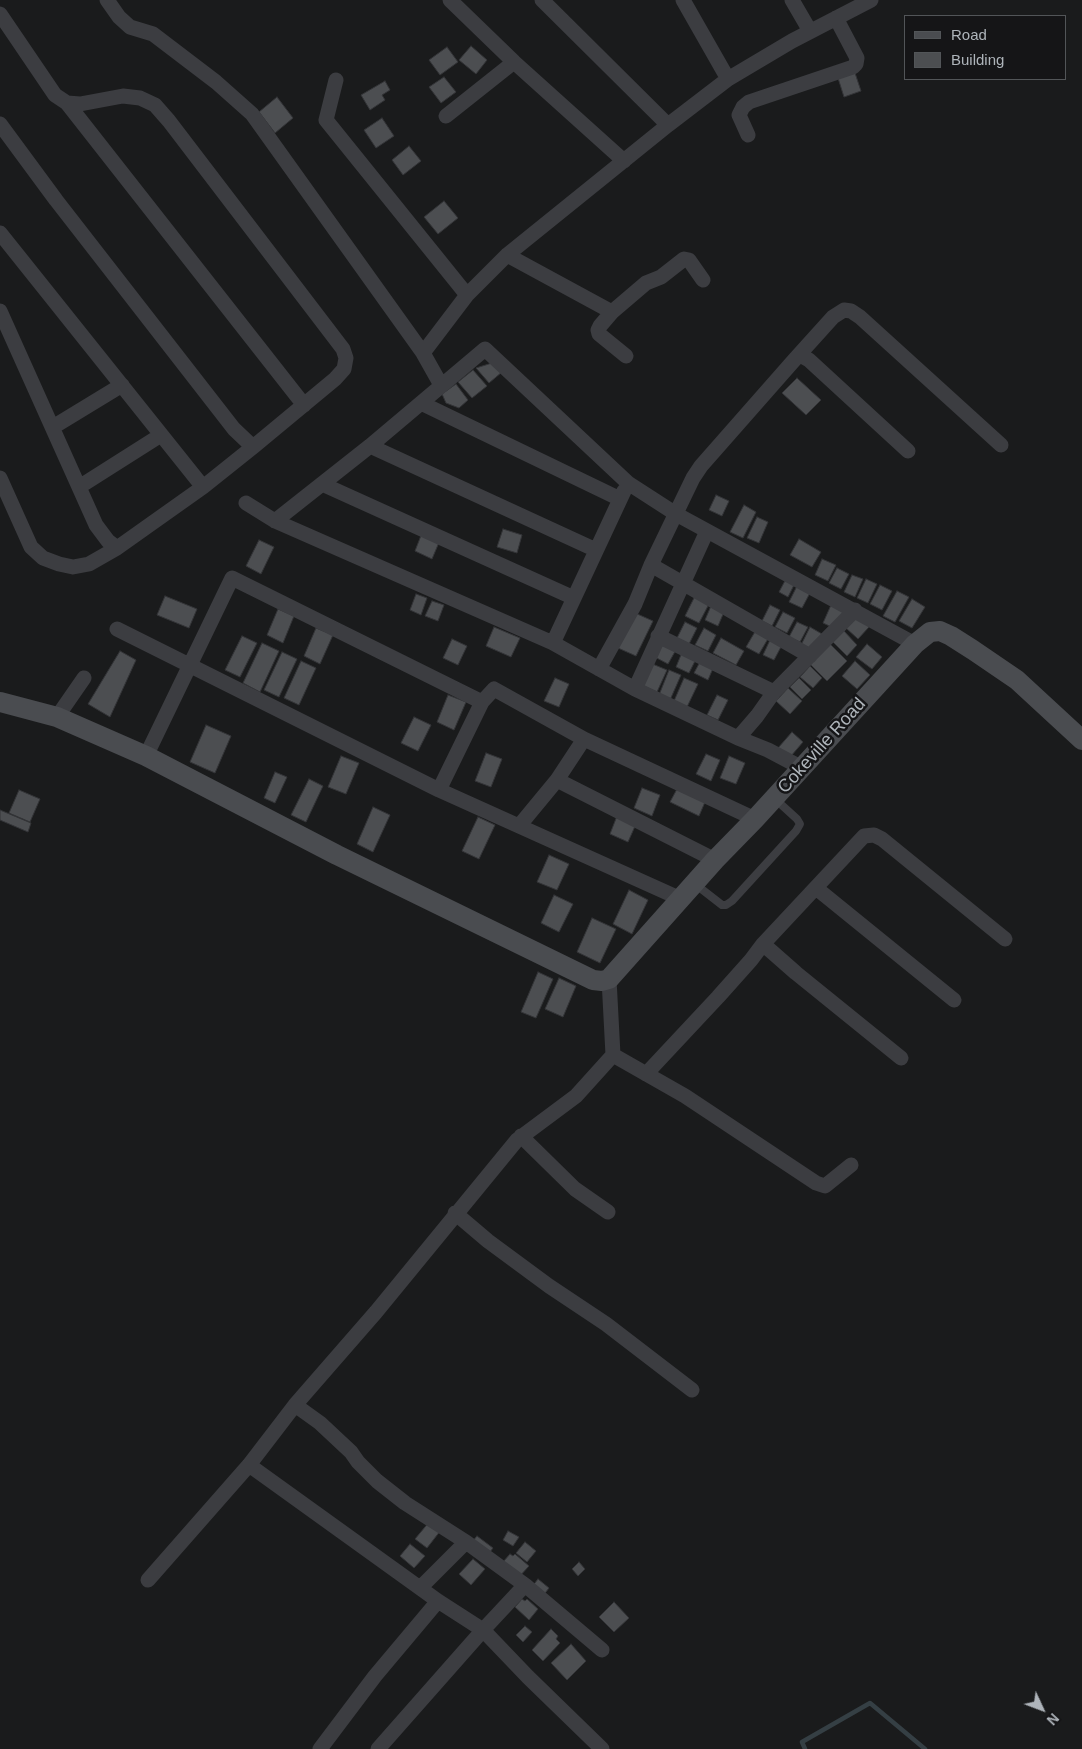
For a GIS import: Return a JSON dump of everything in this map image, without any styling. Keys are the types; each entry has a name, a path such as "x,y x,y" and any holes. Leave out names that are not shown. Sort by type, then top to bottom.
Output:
{"street":[{"path":"107,0 119,17 130,27 153,34 216,82 252,114 423,353 441,385"},
{"path":"450,0 514,62 624,161"},
{"path":"542,0 668,125"},
{"path":"683,0 728,79"},
{"path":"792,0 810,31"},
{"path":"423,353 467,295 507,255 668,125 728,79 866,1"},
{"path":"0,14 55,95 67,103 304,405"},
{"path":"748,135 740,114 743,107 749,102 853,67 856,64 857,58 836,18"},
{"path":"446,116 514,62"},
{"path":"336,80 326,120 467,295"},
{"path":"0,478 30,547 43,558 59,564 73,567 89,564 118,548 203,487 253,447 335,379 344,369 346,358 343,349 169,121 154,105 140,98 122,96 80,104 67,103"},
{"path":"0,124 56,200 234,429 253,447"},
{"path":"0,233 203,487"},
{"path":"507,255 612,312"},
{"path":"626,356 599,334 598,330 612,312 646,283 661,277 684,259 689,260 703,280"},
{"path":"599,669 636,604 651,565 692,478 796,358 834,317 844,310 851,311 860,317 1001,444"},
{"path":"0,311 102,534 118,548"},
{"path":"275,521 370,446 485,349 628,483 676,514 855,610 923,638 940,631 951,636 1009,675 1082,740"},
{"path":"796,358 802,356 809,360 908,451"},
{"path":"53,427 122,385"},
{"path":"421,403 620,499"},
{"path":"80,487 161,435"},
{"path":"370,446 596,550"},
{"path":"553,643 628,483"},
{"path":"322,484 574,598"},
{"path":"246,503 275,521 553,643 635,689 738,738 768,750 802,768"},
{"path":"635,689 707,530"},
{"path":"651,565 810,656"},
{"path":"146,756 232,578 482,702"},
{"path":"738,738 774,692 855,610"},
{"path":"117,629 439,790 681,899"},
{"path":"658,636 774,692"},
{"name":"Cokeville Road","path":"609,980 714,860 755,820 923,638"},
{"path":"57,717 84,678"},
{"path":"439,790 482,702 494,689 584,739 755,820"},
{"path":"0,702 57,717 146,756 337,855 593,980 609,980 613,1055 576,1096 521,1136 376,1312 294,1405 249,1465 148,1580"},
{"path":"519,826 557,780 584,739"},
{"path":"557,780 714,860"},
{"path":"646,1074 718,997 763,944 864,836 874,835 882,839 1005,940"},
{"path":"816,888 954,1000"},
{"path":"763,944 901,1058"},
{"path":"613,1055 685,1096 816,1183 825,1186 851,1165"},
{"path":"521,1136 574,1189 608,1212"},
{"path":"455,1214 533,1275 606,1324 692,1390"},
{"path":"294,1405 320,1424 351,1452 358,1462 378,1481 406,1503 466,1542 525,1585 602,1650"},
{"path":"249,1465 438,1601 482,1630 602,1749"},
{"path":"420,1588 466,1542"},
{"path":"378,1749 482,1630 525,1585"},
{"path":"320,1749 375,1676 438,1601"}],"lane":[{"path":"694,883 722,905 732,901 796,831 800,824 798,819 774,798"}],"building":[{"path":"471,46 487,60 476,74 459,60"},
{"path":"447,47 458,62 440,75 429,60"},
{"path":"855,73 861,91 844,97 838,78"},
{"path":"444,77 456,92 441,103 429,87"},
{"path":"385,81 390,90 382,95 385,100 370,110 361,95"},
{"path":"277,97 293,118 275,133 259,112"},
{"path":"382,118 394,136 376,148 364,130"},
{"path":"409,146 421,161 403,175 392,160"},
{"path":"444,201 458,218 438,234 424,217"},
{"path":"492,363 502,372 489,383 476,368"},
{"path":"473,370 487,386 472,398 458,382"},
{"path":"797,378 821,400 806,415 782,393"},
{"path":"456,384 468,400 459,408 446,403 442,394"},
{"path":"716,495 729,501 722,516 709,510"},
{"path":"744,505 756,512 743,538 730,532"},
{"path":"757,517 768,522 759,543 747,538"},
{"path":"503,529 522,535 517,553 497,547"},
{"path":"422,533 440,540 432,559 415,551"},
{"path":"799,539 821,552 812,567 790,555"},
{"path":"259,540 274,547 261,574 246,566"},
{"path":"822,559 836,565 828,581 815,575"},
{"path":"837,568 849,574 841,589 829,583"},
{"path":"852,575 863,579 855,597 844,592"},
{"path":"787,577 796,581 788,597 779,592"},
{"path":"866,579 877,584 868,603 857,598"},
{"path":"798,584 811,591 802,608 789,602"},
{"path":"880,585 892,591 882,610 870,604"},
{"path":"897,591 909,597 895,622 883,616"},
{"path":"416,594 427,598 421,615 410,610"},
{"path":"165,596 197,609 189,628 157,615"},
{"path":"695,596 709,604 699,623 685,616"},
{"path":"912,599 925,607 912,628 899,621"},
{"path":"432,601 444,605 438,621 425,616"},
{"path":"770,605 780,610 772,626 762,621"},
{"path":"831,605 844,611 836,629 823,623"},
{"path":"711,606 724,612 718,626 705,620"},
{"path":"278,609 294,616 283,643 267,635"},
{"path":"783,612 795,618 787,633 775,627"},
{"path":"635,613 653,621 636,656 618,648"},
{"path":"857,616 869,627 858,639 846,628"},
{"path":"685,622 697,628 689,644 677,638"},
{"path":"797,622 808,627 800,642 789,637"},
{"path":"494,627 520,638 511,657 486,646"},
{"path":"810,627 822,634 813,652 801,645"},
{"path":"316,628 333,635 320,664 304,656"},
{"path":"704,628 716,635 708,651 695,645"},
{"path":"756,630 769,637 759,654 746,647"},
{"path":"844,631 857,645 847,656 833,642"},
{"path":"242,636 257,643 240,677 225,670"},
{"path":"721,638 744,651 736,665 713,653"},
{"path":"452,639 467,646 458,665 443,658"},
{"path":"661,640 677,648 668,664 653,656"},
{"path":"770,640 782,645 774,660 763,655"},
{"path":"262,643 279,651 260,692 243,683"},
{"path":"830,644 847,661 827,681 810,664"},
{"path":"867,644 882,657 872,669 856,657"},
{"path":"683,650 697,657 689,673 676,667"},
{"path":"120,651 136,660 110,717 88,704"},
{"path":"282,652 297,659 279,697 264,690"},
{"path":"701,660 714,666 708,680 694,673"},
{"path":"301,661 316,668 299,705 284,698"},
{"path":"855,661 870,675 857,689 842,676"},
{"path":"650,663 667,670 657,692 641,685"},
{"path":"810,666 822,678 813,688 800,677"},
{"path":"669,670 681,675 670,700 659,695"},
{"path":"555,678 569,684 559,707 544,701"},
{"path":"684,678 698,684 687,707 674,701"},
{"path":"799,678 811,690 802,699 790,687"},
{"path":"788,688 802,701 790,714 776,701"},
{"path":"448,695 466,702 454,730 437,722"},
{"path":"717,695 728,700 718,720 707,715"},
{"path":"414,717 431,725 418,751 401,743"},
{"path":"206,725 231,736 215,773 190,762"},
{"path":"792,732 803,742 791,756 778,748"},
{"path":"486,753 502,759 491,787 475,781"},
{"path":"706,754 720,760 711,781 696,774"},
{"path":"341,756 359,763 346,794 328,787"},
{"path":"729,756 745,763 736,784 720,778"},
{"path":"275,772 287,777 275,803 264,798"},
{"path":"309,779 323,786 306,822 291,815"},
{"path":"642,788 660,795 652,816 634,808"},
{"path":"677,789 705,802 699,816 670,802"},
{"path":"19,790 40,799 30,822 9,813"},
{"path":"373,807 390,815 373,852 357,844"},
{"path":"0,810 31,823 28,832 0,820"},
{"path":"617,816 636,824 628,842 610,834"},
{"path":"478,817 495,825 479,859 462,851"},
{"path":"549,855 569,864 557,890 537,882"},
{"path":"629,890 648,900 632,934 613,924"},
{"path":"554,895 573,904 559,932 541,923"},
{"path":"592,918 616,929 600,963 577,952"},
{"path":"538,972 553,979 536,1018 521,1012"},
{"path":"559,978 576,986 563,1017 545,1009"},
{"path":"430,1521 441,1530 427,1548 415,1539"},
{"path":"508,1531 519,1537 513,1546 503,1540"},
{"path":"477,1536 493,1548 487,1556 471,1543"},
{"path":"525,1542 536,1551 527,1562 516,1553"},
{"path":"410,1544 425,1556 414,1568 400,1556"},
{"path":"510,1554 513,1556 515,1554 529,1566 518,1578 503,1562"},
{"path":"473,1559 485,1569 471,1585 459,1574"},
{"path":"579,1562 585,1569 578,1576 572,1569"},
{"path":"538,1579 549,1588 542,1597 531,1588"},
{"path":"522,1599 525,1601 527,1599 538,1609 529,1620 515,1607"},
{"path":"614,1602 629,1618 614,1632 599,1617"},
{"path":"525,1626 532,1632 523,1642 516,1635"},
{"path":"551,1629 558,1636 556,1639 560,1643 543,1661 532,1650"},
{"path":"571,1644 586,1661 567,1680 551,1663"}],"waterway":[{"path":"805,1749 802,1742 870,1703 925,1749"}]}
